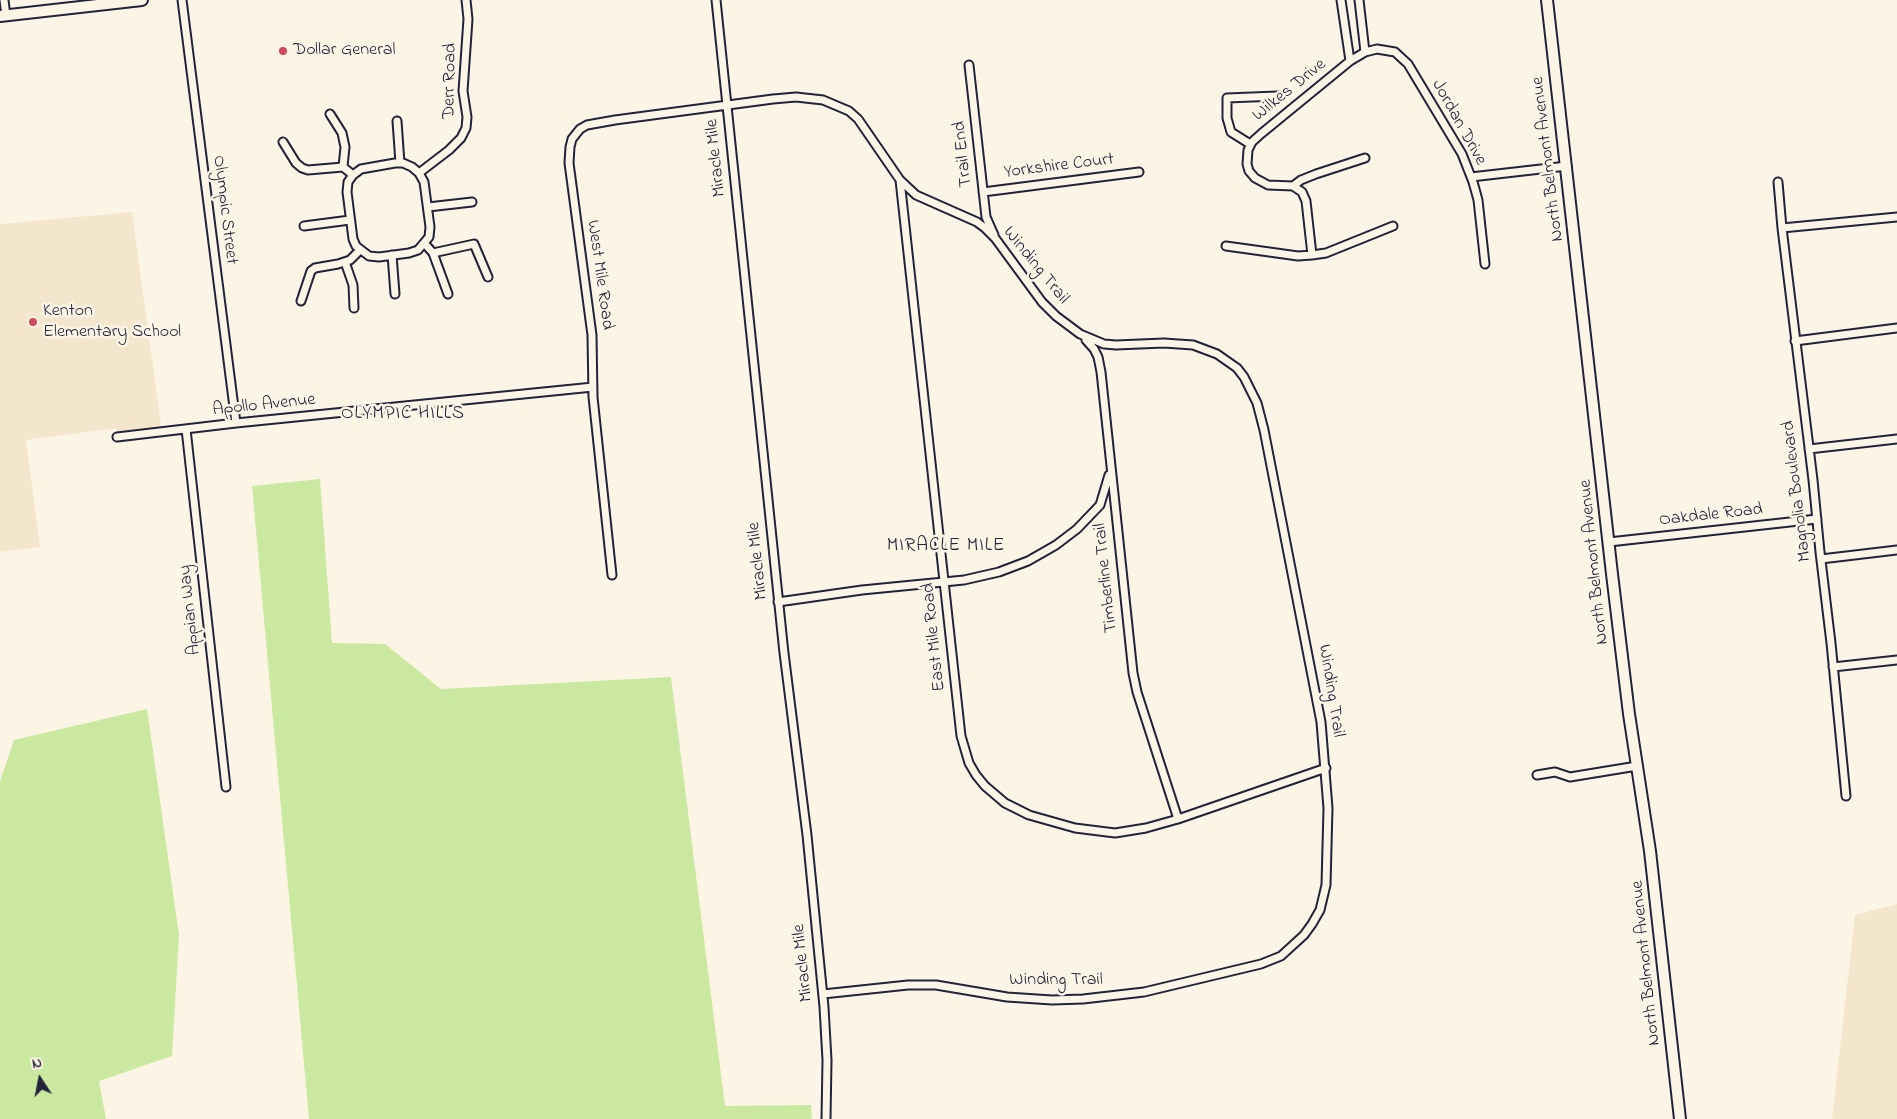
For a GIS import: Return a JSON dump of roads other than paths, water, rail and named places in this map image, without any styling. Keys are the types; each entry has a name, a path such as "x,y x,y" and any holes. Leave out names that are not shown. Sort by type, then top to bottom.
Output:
{"street":[{"path":"4,0 3,16 142,0"},
{"name":"Olympic Street","path":"182,0 236,423"},
{"name":"Derr Road","path":"419,173 449,150 461,138 466,128 467,117 463,91 468,19 466,0"},
{"name":"Miracle Mile","path":"716,0 778,602 807,836 823,994 827,1060 826,1119"},
{"path":"1341,0 1350,61"},
{"path":"1359,0 1365,52"},
{"name":"North Belmont Avenue","path":"1548,0 1629,714 1650,851 1680,1119"},
{"name":"Jordan Drive","path":"1350,61 1365,52 1378,49 1396,52 1408,64 1462,154 1471,177 1478,200 1485,264"},
{"name":"Wilkes Drive","path":"1250,144 1350,61"},
{"name":"Trail End","path":"969,64 986,217 995,238"},
{"path":"1277,96 1227,98 1227,118 1231,132 1250,144 1246,157 1247,164 1249,171 1255,178 1268,185 1293,186 1302,192 1312,255"},
{"name":"East Mile Road","path":"726,106 796,97 817,99 837,104 858,119 900,180 961,736 969,763 985,786 1016,810 1051,823 1115,833 1146,828 1178,819 1326,768"},
{"name":"West Mile Road","path":"612,575 593,387 592,335 569,163 570,147 572,139 580,129 595,123 726,106"},
{"path":"330,114 342,133 344,140 346,155 343,167"},
{"path":"397,121 400,163"},
{"path":"283,142 296,163 302,168 308,170 343,167 354,175"},
{"path":"1293,186 1309,177 1364,158"},
{"path":"400,163 412,167 419,173 424,182 430,227 429,237 424,244 418,250 409,253 379,257 370,256 360,250 353,239 347,192 348,182 361,169 370,166 400,163"},
{"path":"1471,177 1567,166"},
{"name":"Yorkshire Court","path":"983,192 1139,172"},
{"name":"Winding Trail","path":"823,994 877,987 936,985 1025,999 1083,999 1144,992 1273,960 1292,948 1304,936 1316,917 1324,898 1328,856 1326,768 1313,671 1275,479 1264,430 1250,387 1237,368 1217,354 1204,348 1181,343 1104,344 1080,334 1056,316 1042,302 995,238 977,222 916,195 900,180"},
{"name":"Magnolia Boulevard","path":"1778,182 1817,519 1846,796"},
{"path":"428,207 472,202"},
{"path":"1782,228 1897,217"},
{"path":"304,226 350,220"},
{"path":"1226,246 1298,256 1312,255 1326,253 1393,226"},
{"path":"424,244 432,253 448,294"},
{"path":"432,253 474,244 488,277"},
{"path":"301,300 312,271 315,268 350,260 360,250"},
{"path":"392,255 395,294"},
{"path":"345,262 353,286 354,308"},
{"path":"1795,341 1897,328"},
{"name":"Timberline Trail","path":"1080,334 1094,349 1098,357 1133,673 1137,692 1178,819"},
{"name":"Apollo Avenue","path":"118,437 236,423 593,387"},
{"name":"Appian Way","path":"186,430 226,787"},
{"path":"1809,448 1897,439"},
{"path":"778,602 862,590 964,580 999,572 1028,561 1077,530 1100,505 1110,471"},
{"name":"Oakdale Road","path":"1609,542 1817,519"},
{"path":"1821,558 1897,550"},
{"path":"1833,667 1897,660"},
{"path":"1537,775 1555,772 1570,777 1637,766"}],"place":[{"name":"Dollar General","path":"283,51"},
{"name":"Kenton Elementary School","path":"33,322"}],"district":[{"name":"OLYMPIC HILLS","path":"403,415"},
{"name":"MIRACLE MILE","path":"946,547"}]}
